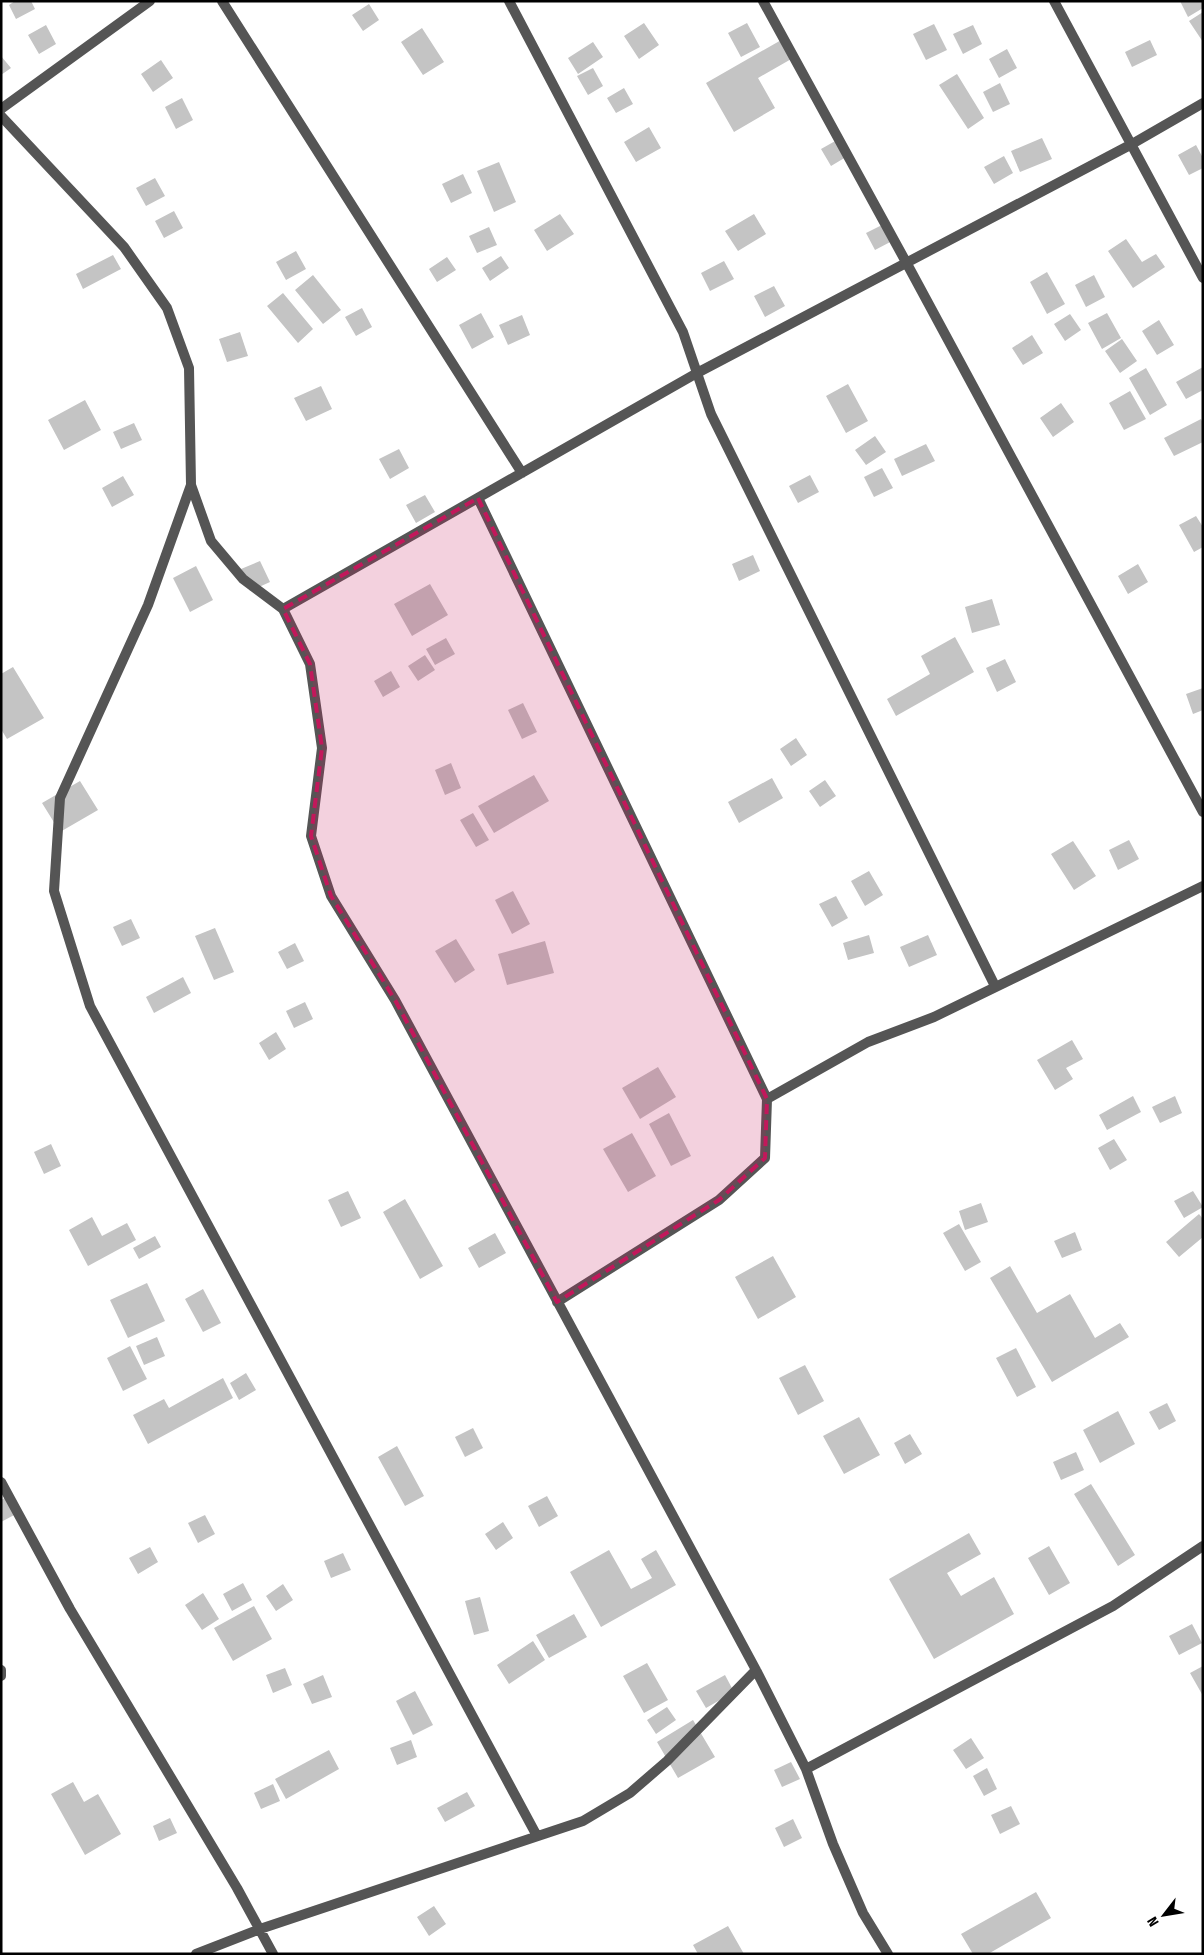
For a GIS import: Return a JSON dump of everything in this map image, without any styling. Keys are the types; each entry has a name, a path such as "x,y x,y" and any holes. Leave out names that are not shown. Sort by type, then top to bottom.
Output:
{"street":[{"path":"1,109 150,1"},
{"path":"222,1 522,473"},
{"path":"509,1 683,332 711,414 995,986"},
{"path":"763,1 1203,812"},
{"path":"1054,1 1203,278"},
{"path":"283,609 697,373 1132,144 1203,103"},
{"path":"1,116 124,247 167,308 189,368 191,485 211,541 243,579 283,609 310,664 322,748 311,836 331,896 395,1000 756,1670 806,1769 834,1844 863,1913 888,1954"},
{"path":"191,485 148,606 60,798 54,891 90,1006 536,1836"},
{"path":"478,498 767,1099 766,1158 719,1200 558,1302"},
{"path":"767,1099 868,1042 934,1018 995,986 1203,886"},
{"path":"1,1482 70,1609 237,1888 273,1954"},
{"path":"806,1769 1113,1606 1203,1546"},
{"path":"1,1670 1,1676"},
{"path":"196,1954 260,1929 583,1821 630,1793 667,1761 756,1670"}],"highlighted area":[{"path":"478,498 767,1099 765,1158 719,1200 557,1302 395,1000 331,896 311,836 322,748 310,664 283,609"}],"building":[{"path":"15,1 31,1 35,9 16,19 9,5"},
{"path":"1180,1 1203,1 1203,8 1188,17"},
{"path":"369,4 379,20 363,31 352,15"},
{"path":"1203,12 1203,42 1189,21"},
{"path":"644,23 659,45 639,59 624,36"},
{"path":"747,23 760,47 741,57 728,33"},
{"path":"934,24 947,50 926,60 913,34"},
{"path":"46,25 56,44 39,54 28,35"},
{"path":"973,25 982,44 963,54 953,34"},
{"path":"422,28 444,62 423,75 401,42"},
{"path":"783,39 793,58 758,78 775,108 734,132 706,83"},
{"path":"1150,40 1157,55 1132,67 1125,52"},
{"path":"593,42 603,57 578,74 568,58"},
{"path":"1007,49 1017,68 999,78 989,59"},
{"path":"1,56 11,68 1,75"},
{"path":"161,60 173,78 153,92 141,74"},
{"path":"593,68 603,86 588,95 577,76"},
{"path":"957,74 984,118 968,129 939,85"},
{"path":"1000,83 1010,104 993,112 983,92"},
{"path":"624,88 633,104 616,113 607,98"},
{"path":"182,98 193,120 176,129 165,107"},
{"path":"649,127 661,148 636,162 624,142"},
{"path":"1042,138 1052,159 1020,172 1011,151"},
{"path":"837,140 846,157 831,166 821,149"},
{"path":"1196,145 1203,158 1203,168 1189,175 1178,155"},
{"path":"1004,156 1013,173 994,184 984,167"},
{"path":"499,162 516,202 494,212 477,171"},
{"path":"463,174 472,193 451,203 442,184"},
{"path":"155,178 165,196 146,206 136,188"},
{"path":"174,211 183,228 164,238 155,221"},
{"path":"560,214 574,234 547,251 534,230"},
{"path":"754,214 766,234 738,251 725,231"},
{"path":"886,223 894,240 875,250 866,233"},
{"path":"489,227 497,245 477,253 469,236"},
{"path":"1126,239 1142,262 1156,254 1165,267 1133,288 1108,251"},
{"path":"296,251 306,269 286,280 276,262"},
{"path":"113,255 121,269 83,289 76,274"},
{"path":"501,256 509,268 490,281 482,268"},
{"path":"447,257 456,270 437,282 429,269"},
{"path":"724,261 734,279 710,291 701,273"},
{"path":"1047,272 1065,304 1047,314 1030,282"},
{"path":"313,275 341,310 323,324 295,290"},
{"path":"1094,275 1105,297 1086,307 1075,285"},
{"path":"774,286 785,306 765,317 754,296"},
{"path":"283,293 313,329 298,343 267,306"},
{"path":"362,308 372,327 356,336 345,317"},
{"path":"481,313 494,337 472,349 459,325"},
{"path":"1107,313 1121,338 1102,349 1088,323"},
{"path":"1070,314 1081,330 1065,341 1054,324"},
{"path":"522,315 530,335 508,345 499,325"},
{"path":"1159,320 1174,345 1157,355 1142,331"},
{"path":"240,332 248,356 227,362 219,339"},
{"path":"1032,335 1043,353 1023,365 1012,348"},
{"path":"1122,339 1137,361 1120,373 1105,351"},
{"path":"1203,367 1203,390 1186,399 1176,382"},
{"path":"1146,368 1167,405 1150,415 1129,378"},
{"path":"848,384 868,421 846,433 826,396"},
{"path":"321,386 332,409 306,421 294,398"},
{"path":"1130,391 1146,419 1124,430 1109,403"},
{"path":"85,400 101,430 64,450 48,420"},
{"path":"1061,403 1074,422 1053,437 1040,418"},
{"path":"1201,419 1203,423 1203,442 1174,456 1164,438"},
{"path":"134,423 142,440 121,449 113,432"},
{"path":"875,436 886,452 866,465 855,450"},
{"path":"926,444 935,461 902,476 894,459"},
{"path":"399,449 409,468 390,479 379,459"},
{"path":"882,468 893,488 874,497 864,477"},
{"path":"810,475 819,492 798,503 789,486"},
{"path":"123,476 134,495 112,507 102,488"},
{"path":"425,495 435,512 416,523 406,505"},
{"path":"1196,516 1203,527 1203,547 1194,552 1179,525"},
{"path":"753,555 760,571 739,581 732,564"},
{"path":"260,561 270,582 250,591 241,569"},
{"path":"1138,564 1148,582 1128,594 1118,576"},
{"path":"196,566 213,600 190,612 173,578"},
{"path":"430,584 448,615 412,636 394,604"},
{"path":"992,599 1000,625 972,633 965,607"},
{"path":"955,637 974,672 896,716 887,699 930,674 921,656"},
{"path":"446,638 455,654 435,665 426,649"},
{"path":"425,655 435,670 418,681 408,666"},
{"path":"1005,659 1016,682 997,692 986,668"},
{"path":"13,667 44,718 7,739 1,729 1,674"},
{"path":"391,671 400,687 383,697 374,681"},
{"path":"1203,688 1203,710 1193,714 1186,694"},
{"path":"523,703 537,732 522,739 508,710"},
{"path":"796,738 807,755 791,766 780,749"},
{"path":"451,763 461,788 445,795 435,770"},
{"path":"534,775 549,801 494,833 478,806"},
{"path":"772,778 783,798 739,823 728,802"},
{"path":"825,780 836,796 820,807 809,791"},
{"path":"80,781 98,810 60,832 42,803"},
{"path":"473,813 489,840 476,847 460,820"},
{"path":"1129,840 1139,859 1118,870 1109,850"},
{"path":"1073,841 1096,876 1074,890 1051,854"},
{"path":"869,871 883,895 865,906 851,881"},
{"path":"513,891 530,924 512,934 495,900"},
{"path":"836,896 848,918 832,927 819,904"},
{"path":"131,919 140,938 122,946 113,927"},
{"path":"215,928 234,972 214,980 195,936"},
{"path":"869,935 874,953 848,960 843,943"},
{"path":"928,935 937,955 909,967 900,947"},
{"path":"456,939 475,970 455,983 435,951"},
{"path":"545,941 554,973 507,985 498,954"},
{"path":"295,943 304,961 287,969 278,952"},
{"path":"183,977 191,993 154,1013 146,997"},
{"path":"305,1002 313,1019 294,1028 286,1011"},
{"path":"276,1032 286,1049 269,1060 259,1043"},
{"path":"1072,1040 1083,1059 1066,1068 1073,1079 1055,1090 1037,1060"},
{"path":"658,1067 676,1097 640,1119 622,1088"},
{"path":"1133,1096 1141,1112 1107,1130 1099,1115"},
{"path":"1175,1096 1182,1113 1160,1123 1152,1107"},
{"path":"669,1113 691,1156 671,1166 649,1124"},
{"path":"632,1133 656,1176 628,1192 603,1149"},
{"path":"1114,1139 1127,1160 1110,1170 1098,1148"},
{"path":"51,1144 61,1166 44,1174 34,1152"},
{"path":"348,1191 361,1218 341,1227 328,1200"},
{"path":"1193,1191 1203,1207 1184,1218 1174,1201"},
{"path":"405,1199 443,1266 420,1279 383,1212"},
{"path":"981,1203 988,1222 965,1230 959,1211"},
{"path":"1199,1214 1203,1219 1203,1237 1179,1257 1166,1242"},
{"path":"92,1217 102,1236 127,1223 136,1240 88,1266 69,1230"},
{"path":"959,1224 981,1262 965,1271 943,1233"},
{"path":"1075,1232 1082,1250 1062,1258 1054,1241"},
{"path":"495,1233 506,1253 479,1268 468,1248"},
{"path":"155,1236 161,1247 139,1259 133,1248"},
{"path":"773,1256 796,1297 758,1319 735,1277"},
{"path":"1010,1266 1037,1313 1070,1294 1095,1338 1120,1323 1129,1337 1052,1382 990,1278"},
{"path":"147,1283 165,1321 128,1338 110,1300"},
{"path":"203,1289 221,1323 203,1332 185,1299"},
{"path":"157,1337 165,1356 144,1365 136,1346"},
{"path":"130,1346 147,1379 123,1391 107,1358"},
{"path":"1016,1348 1036,1387 1017,1397 996,1358"},
{"path":"805,1365 824,1401 798,1415 779,1378"},
{"path":"246,1373 256,1390 239,1400 230,1383"},
{"path":"223,1378 233,1398 148,1444 133,1415 164,1399 169,1408"},
{"path":"1167,1403 1176,1421 1159,1430 1149,1412"},
{"path":"1118,1411 1135,1444 1100,1463 1083,1430"},
{"path":"859,1417 880,1455 844,1474 823,1436"},
{"path":"473,1428 483,1448 465,1457 455,1437"},
{"path":"910,1434 922,1454 905,1464 894,1443"},
{"path":"397,1446 424,1496 405,1506 378,1457"},
{"path":"1076,1452 1084,1470 1061,1480 1053,1462"},
{"path":"1091,1484 1135,1555 1118,1566 1074,1494"},
{"path":"547,1496 558,1516 539,1527 528,1506"},
{"path":"7,1497 16,1514 1,1522 1,1500"},
{"path":"205,1515 215,1534 198,1543 188,1523"},
{"path":"503,1522 513,1538 496,1550 485,1534"},
{"path":"969,1533 981,1554 947,1573 961,1596 994,1577 1014,1614 934,1659 889,1579"},
{"path":"1049,1546 1070,1583 1049,1595 1028,1558"},
{"path":"150,1547 158,1562 138,1574 129,1558"},
{"path":"609,1550 631,1589 652,1578 641,1559 656,1550 676,1585 601,1627 570,1572"},
{"path":"343,1553 351,1570 331,1578 324,1561"},
{"path":"243,1583 252,1600 232,1611 223,1594"},
{"path":"283,1584 293,1600 276,1611 266,1596"},
{"path":"203,1593 219,1619 202,1630 185,1605"},
{"path":"480,1597 489,1631 474,1635 465,1601"},
{"path":"254,1606 272,1639 233,1661 214,1628"},
{"path":"574,1614 587,1637 549,1658 536,1635"},
{"path":"1192,1624 1202,1643 1179,1655 1169,1636"},
{"path":"533,1641 545,1660 509,1684 497,1665"},
{"path":"647,1663 668,1700 644,1713 623,1676"},
{"path":"1203,1666 1203,1696 1190,1673"},
{"path":"285,1668 292,1685 273,1693 266,1675"},
{"path":"323,1675 332,1697 312,1704 303,1684"},
{"path":"725,1675 734,1692 706,1708 696,1691"},
{"path":"415,1691 433,1725 413,1735 396,1701"},
{"path":"667,1707 676,1720 656,1734 647,1720"},
{"path":"693,1720 715,1757 678,1778 657,1742"},
{"path":"971,1738 984,1758 966,1769 953,1750"},
{"path":"411,1740 417,1757 397,1765 390,1748"},
{"path":"329,1750 339,1769 286,1799 275,1779"},
{"path":"791,1762 800,1779 782,1787 774,1770"},
{"path":"987,1768 997,1789 984,1796 973,1776"},
{"path":"73,1782 84,1802 98,1794 121,1834 85,1855 51,1794"},
{"path":"273,1784 280,1801 261,1809 254,1793"},
{"path":"467,1792 475,1806 445,1822 437,1808"},
{"path":"1011,1806 1020,1824 1000,1834 991,1815"},
{"path":"170,1818 177,1833 159,1841 153,1826"},
{"path":"793,1819 802,1838 784,1847 775,1828"},
{"path":"1036,1892 1051,1918 988,1954 973,1954 961,1934"},
{"path":"434,1906 446,1924 429,1936 417,1917"},
{"path":"728,1926 744,1954 698,1954 693,1945"}]}
